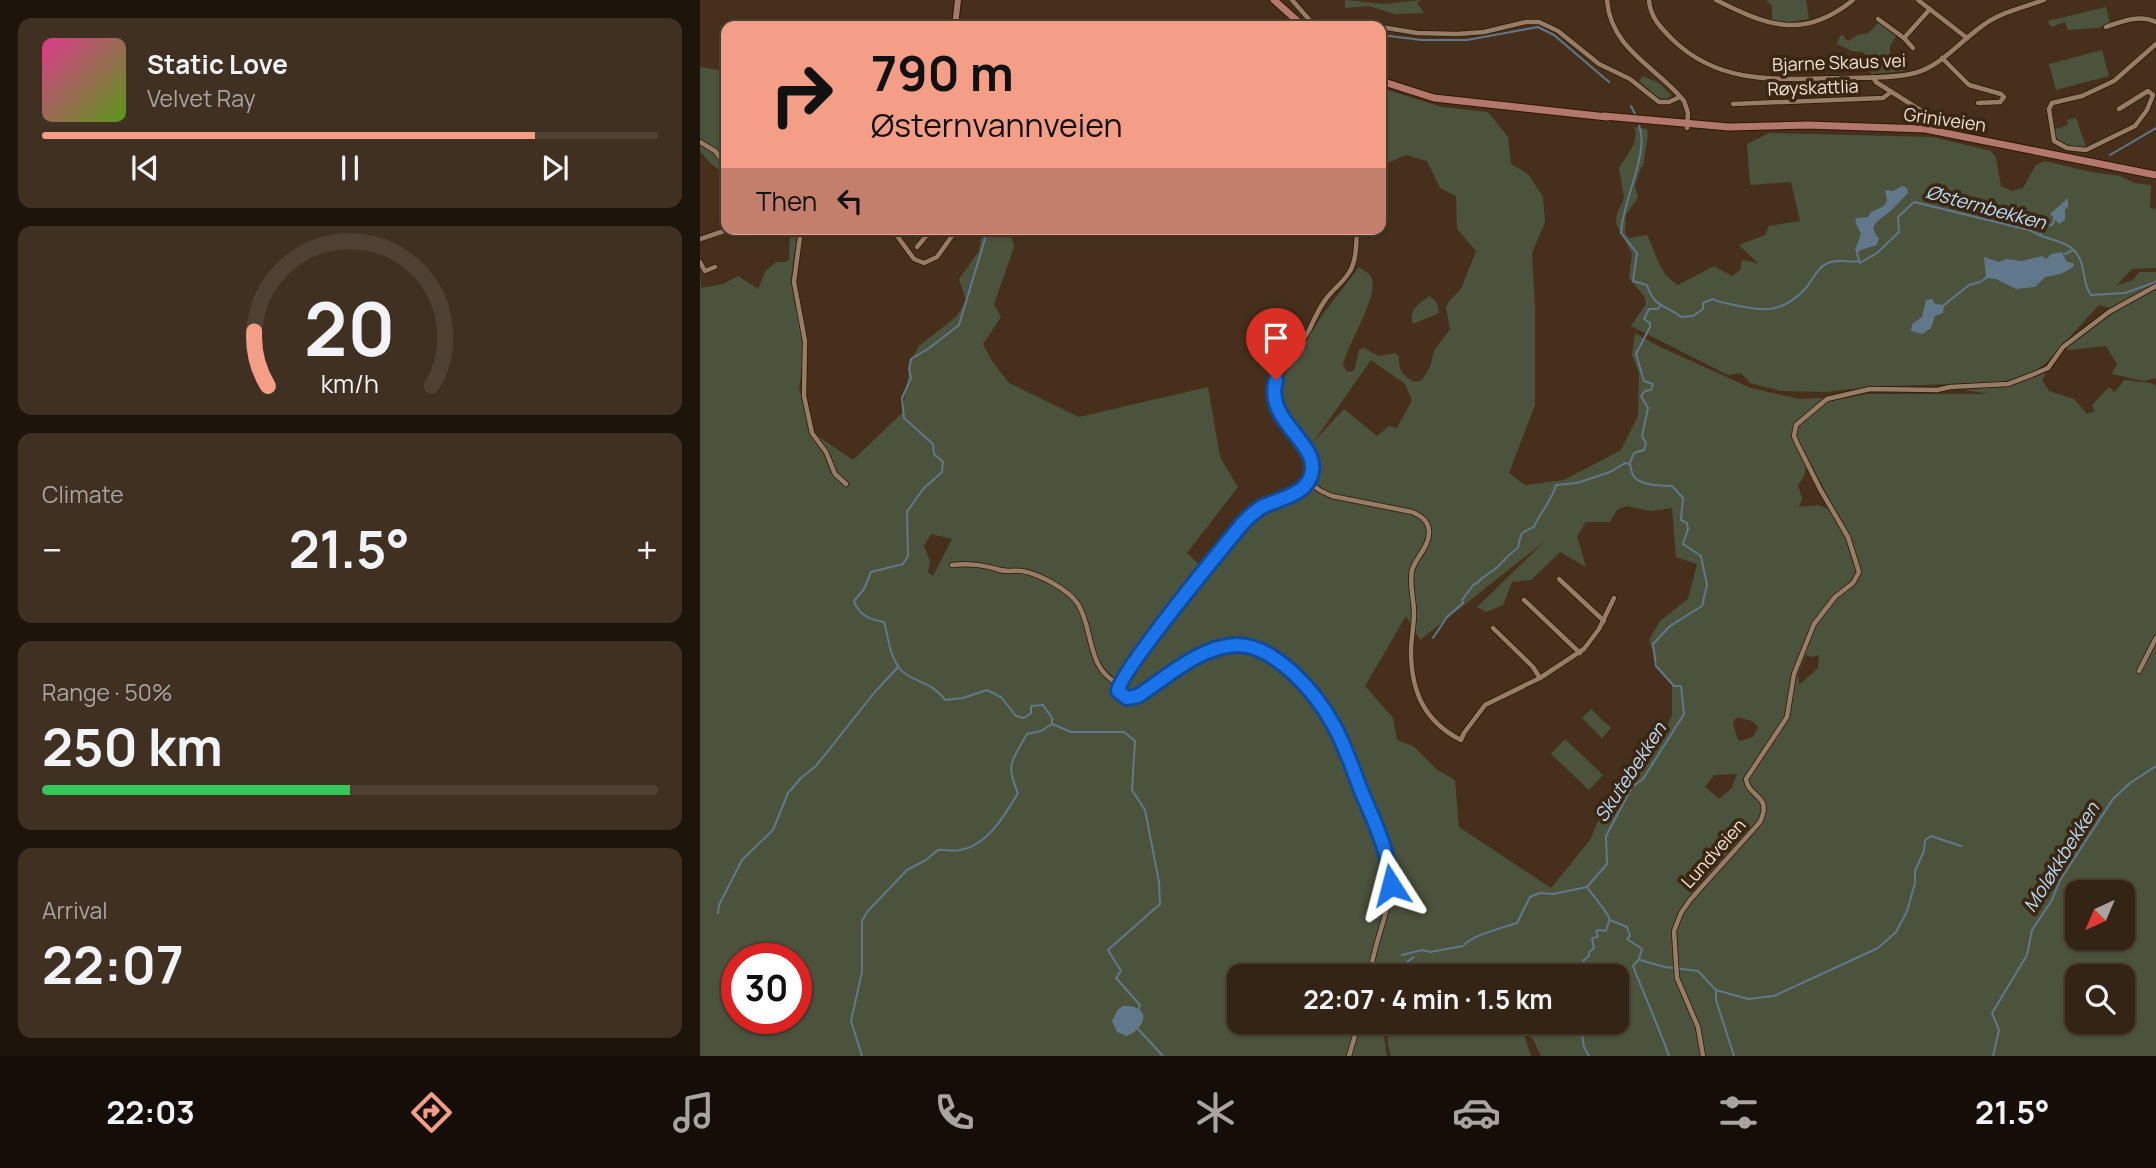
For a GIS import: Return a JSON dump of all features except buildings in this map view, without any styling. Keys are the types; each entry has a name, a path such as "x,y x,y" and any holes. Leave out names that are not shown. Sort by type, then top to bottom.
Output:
{"main road":[{"path":"1276,0 1297,21"},
{"name":"Griniveien","path":"1386,83 1434,97 1687,126 1797,125 1925,130 2155,174"}],"street":[{"path":"956,21 958,0"},
{"path":"1292,0 1310,21"},
{"path":"1606,0 1610,19 1620,40 1680,97 1687,109 1687,126"},
{"name":"Bjarne Skaus vei","path":"1649,0 1649,8 1659,26 1697,58 1737,75 1772,80 1916,73 1942,58 1997,17 2044,0"},
{"path":"1716,0 1759,21 1790,25 1822,19 1853,0"},
{"path":"1918,0 1967,38"},
{"path":"1904,38 1930,9"},
{"path":"1878,19 1913,48"},
{"path":"2106,27 2131,19 2150,19 2156,22"},
{"path":"1386,28 1418,33 1457,34 1539,22 1558,31 1599,64 1639,85 1660,102 1674,101 1680,97"},
{"path":"2119,109 2148,91 2153,94 2147,110 2135,126 2086,150 2060,146 2053,138 2049,109 2052,103 2082,96 2114,81 2156,44"},
{"path":"1942,58 1969,85 2004,97 2000,102 1978,103"},
{"name":"Røyskattlia","path":"1873,77 1876,82 1928,115"},
{"name":"Røyskattlia","path":"1733,104 1883,98 1891,92"},
{"path":"700,142 715,151 721,159"},
{"path":"700,239 721,232"},
{"path":"801,235 794,282 806,352 804,396 813,434 826,452 837,477 846,484"},
{"path":"896,235 914,259 924,263 937,257 953,235"},
{"path":"916,247 927,235"},
{"path":"1356,235 1350,272 1323,302 1307,333 1278,376 1274,388 1279,413 1310,457 1312,467 1308,482 1294,494 1258,510 1242,524 1118,685 1118,691 1123,696 1132,698 1210,650 1234,645 1264,652 1280,662 1320,704 1335,726 1381,839 1390,871 1389,904 1373,951 1371,964"},
{"path":"700,262 705,271 715,267"},
{"name":"Lundveien","path":"1703,1056 1698,1027 1677,978 1673,940 1677,923 1690,900 1760,822 1763,803 1761,797 1747,787 1746,779 1787,717 1794,674 1814,624 1835,597 1853,583 1859,572 1848,537 1820,489 1794,436 1794,429 1799,421 1827,399 1870,389 1937,390 2008,384 2042,371 2048,368 2063,347 2109,312 2156,286"},
{"path":"1308,482 1327,494 1412,512 1427,523 1428,537 1411,576 1414,610 1412,658 1417,689 1424,707 1442,729 1461,740 1485,705 1541,678 1580,653 1604,621 1614,598"},
{"path":"952,565 980,564 1003,571 1029,573 1070,596 1082,613 1094,658 1118,685"},
{"path":"1559,579 1604,621"},
{"path":"1524,600 1580,653"},
{"path":"1493,628 1541,678"},
{"path":"2139,671 2156,638"},
{"path":"1349,1056 1355,1034"}],"green space":[{"path":"1345,0 1383,4 1422,0 1417,3 1424,13 1395,14 1369,6 1345,8"},
{"path":"1766,0 1806,0 1809,19 1789,22 1772,20 1772,6"},
{"path":"2106,7 2110,24 2097,28 2068,30 2065,22 2051,27 2048,21"},
{"path":"1879,22 1896,36 1890,46 1890,54 1905,67 1905,71 1872,74 1867,70 1867,56 1863,52 1852,51 1837,44 1840,36 1843,35 1849,41 1857,35 1869,33"},
{"path":"2102,50 2109,76 2056,90 2049,64"},
{"path":"700,67 721,70 721,155 700,138"},
{"path":"1643,76 1659,83 1672,96 1659,98 1639,81"},
{"path":"1386,90 1442,107 1488,112 1508,137 1511,164 1528,174 1543,197 1545,222 1532,253 1535,405 1509,473 1525,485 1564,480 1621,450 1638,416 1639,373 1632,355 1635,333 1751,388 1799,399 1820,398 1831,401 1866,394 1990,394 1964,390 2013,385 2046,373 2042,380 2049,391 2074,399 2087,414 2095,411 2092,405 2109,387 2115,392 2124,380 2156,386 2156,1056 1541,1056 1533,1039 1526,1034 1629,1034 1629,964 1227,964 1227,1034 1384,1034 1387,1056 700,1056 700,267 701,288 723,284 738,276 758,289 765,272 776,262 786,262 789,259 790,235 797,235 791,277 794,302 802,324 805,345 799,389 813,433 853,460 902,413 911,360 919,346 957,316 966,300 959,279 979,251 981,235 1011,235 1014,247 994,304 1001,317 983,344 1009,383 1079,417 1208,387 1220,457 1238,487 1187,553 1209,574 1248,526 1310,488 1310,446 1289,419 1281,400 1282,379 1323,314 1359,267 1370,276 1373,285 1367,307 1345,357 1343,365 1347,371 1352,372 1355,368 1359,350 1364,348 1379,356 1395,353 1399,356 1400,369 1404,375 1415,382 1422,380 1430,367 1434,351 1450,329 1446,308 1461,289 1476,251 1457,229 1456,196 1440,188 1427,161 1406,155 1386,164","holes":["1371,360 1405,384 1412,400 1397,428 1389,426 1377,436 1344,409 1315,440","1797,437 1846,531 1850,544 1828,509 1819,505 1799,507 1802,498 1798,485 1806,467","1626,506 1651,511 1672,508 1676,557 1697,564 1688,599 1660,621 1649,640 1660,672 1672,684 1672,716 1645,768 1633,771 1599,819 1590,840 1551,888 1459,827 1455,780 1436,769 1413,746 1397,740 1393,718 1365,686 1406,616 1420,640 1545,541 1477,607 1486,612 1503,605 1512,582 1531,580 1560,552 1586,567 1577,536 1586,522 1610,522 1617,510","931,534 952,539 933,576 928,572 930,561 924,546","1806,655 1819,655 1818,668 1799,685 1798,674","1737,717 1752,721 1758,727 1753,737 1740,741 1737,738 1733,722","1737,774 1731,789 1719,799 1705,787 1714,775"]},
{"path":"2076,118 2086,147 2070,146 2055,136 2053,130 2068,125 2067,120"},
{"path":"1634,127 1647,129 1648,134 1643,167 1635,186 1638,197 1626,215 1625,233 1629,238 1647,235 1662,269 1678,285 1714,266 1732,276 1740,270 1742,260 1758,263 1739,245 1765,235 1769,226 1800,221 1791,182 1750,185 1747,144 1769,133 1933,137 1991,151 1996,158 2001,186 2012,191 2023,188 2036,165 2045,161 2151,185 2150,208 2156,209 2156,268 2132,269 2117,285 2133,280 2139,272 2156,272 2156,378 2144,381 2112,374 2117,364 2106,346 2066,348 2117,310 2099,305 2046,363 2029,375 2001,382 1868,387 1826,392 1781,391 1750,383 1741,373 1728,375 1631,326 1646,304 1644,296 1629,278 1632,254 1616,223 1624,198 1619,168 1634,143"},
{"path":"700,144 714,153 721,160 721,171 710,163 700,151"},
{"path":"1430,296 1437,303 1439,313 1413,324 1413,311"},
{"path":"1591,709 1611,728 1602,738 1582,718"},
{"path":"1565,739 1603,775 1589,790 1551,754"},
{"path":"1388,1034 1524,1034 1531,1056 1391,1056"}],"water":[{"path":"1902,186 1907,188 1908,193 1874,227 1879,238 1877,245 1857,253 1855,250 1861,234 1855,221 1857,218 1868,217 1871,212 1884,206 1887,201 1885,190 1893,191"},
{"path":"2068,198 2065,220 2059,224 2050,214"},
{"path":"2062,252 2067,262 2073,263 2074,266 2060,274 2045,277 2035,287 2016,289 1996,279 1986,278 1984,257 1999,262 2006,259 2022,261 2042,256 2046,259 2051,254"},
{"path":"1932,299 1935,304 1944,305 1943,313 1935,316 1931,328 1922,334 1911,331 1912,324 1922,317 1926,300"},
{"path":"1123,1006 1138,1009 1143,1017 1139,1027 1127,1036 1117,1032 1112,1021 1118,1009"}],"waterway":[{"name":"Østernbekken","path":"1386,36 1422,40 1467,40 1538,27 1554,35 1609,82"},
{"name":"Østernbekken","path":"1631,106 1635,114"},
{"name":"Østernbekken","path":"1639,126 1641,149 1621,233 1637,253 1633,281 1647,285 1657,302 1681,317 1693,316 1703,309 1703,303 1713,299 1754,309 1780,307 1805,289 1826,264 1838,261 1860,263 1877,253 1899,232 1898,217 1914,202 2029,230 2064,243 2078,255 2091,295 2125,293 2156,282"},
{"path":"2110,155 2156,128"},
{"path":"2041,235 2042,228 2053,224 2054,219"},
{"name":"Østernbekken","path":"862,1056 851,1021 862,972 862,921 867,912 907,870 938,850 957,851 979,843 987,836 1018,793 1011,769 1017,751 1027,734 1041,731 1052,724 1052,718 1043,705 1031,706 1031,713 1024,718 1016,716 1001,697 987,690 963,698 945,700 939,693 900,669 891,652 884,622 865,616 854,601 864,589 871,572 903,564 908,556 907,512 923,489 942,472 943,462 934,454 933,444 904,418 902,398 911,378 911,359 959,325 986,235"},
{"path":"2065,254 2073,250"},
{"path":"1857,253 1859,260"},
{"path":"1944,305 1969,285 1986,278"},
{"path":"1630,463 1634,453 1644,450 1646,443 1642,436 1648,408 1641,396 1645,391 1651,390 1653,384 1644,381 1636,354 1650,327 1650,323 1644,319 1649,309 1658,309 1660,306"},
{"path":"1433,638 1447,617 1463,603 1462,600 1474,584 1518,548 1522,534 1534,527 1556,485 1577,483 1610,472 1625,463 1629,464"},
{"name":"Skutebekken","path":"1630,464 1632,473 1640,481 1672,486 1683,498 1681,520 1687,523 1688,529 1683,544 1701,556 1707,585 1702,606 1670,626 1653,644 1656,666 1674,686 1681,686 1684,714 1643,779 1632,787 1606,836 1607,864 1587,887 1610,920 1627,927 1630,936 1627,939 1642,949 1633,966 1669,1056"},
{"path":"718,913 719,905 742,860 773,830 788,793 816,766 898,667"},
{"path":"1052,724 1071,732 1124,732 1135,741 1132,790 1145,810 1159,882 1160,904 1108,950 1121,971 1116,978 1140,1005 1139,1008"},
{"name":"Moløkkbekken","path":"1993,1056 1999,1030 1992,1013 2027,955 2032,930 2052,900 2060,880 2113,799 2130,783 2156,766"},
{"path":"1640,960 1665,967 1698,971 1716,990 1748,999 1774,996 1878,948 1896,932 1907,911 1925,840 1931,836 1961,846"},
{"path":"1465,944 1482,934 1517,923 1530,897 1540,893 1553,894 1587,887"},
{"path":"1584,964 1594,948 1592,938 1598,937 1598,930 1606,931 1609,921"},
{"path":"1402,955 1463,946"},
{"path":"1407,962 1414,957"},
{"path":"1716,991 1716,1000 1734,1056"},
{"path":"1138,1029 1163,1056"},
{"path":"1581,1034 1589,1056"}],"route":[{"path":"1276,380 1273,393 1276,408 1307,450 1312,463 1310,480 1294,494 1264,506 1242,524 1141,654 1119,684 1118,691 1127,698 1138,696 1202,654 1220,647 1245,646 1273,657 1320,704 1335,726 1388,858 1391,885"}]}
